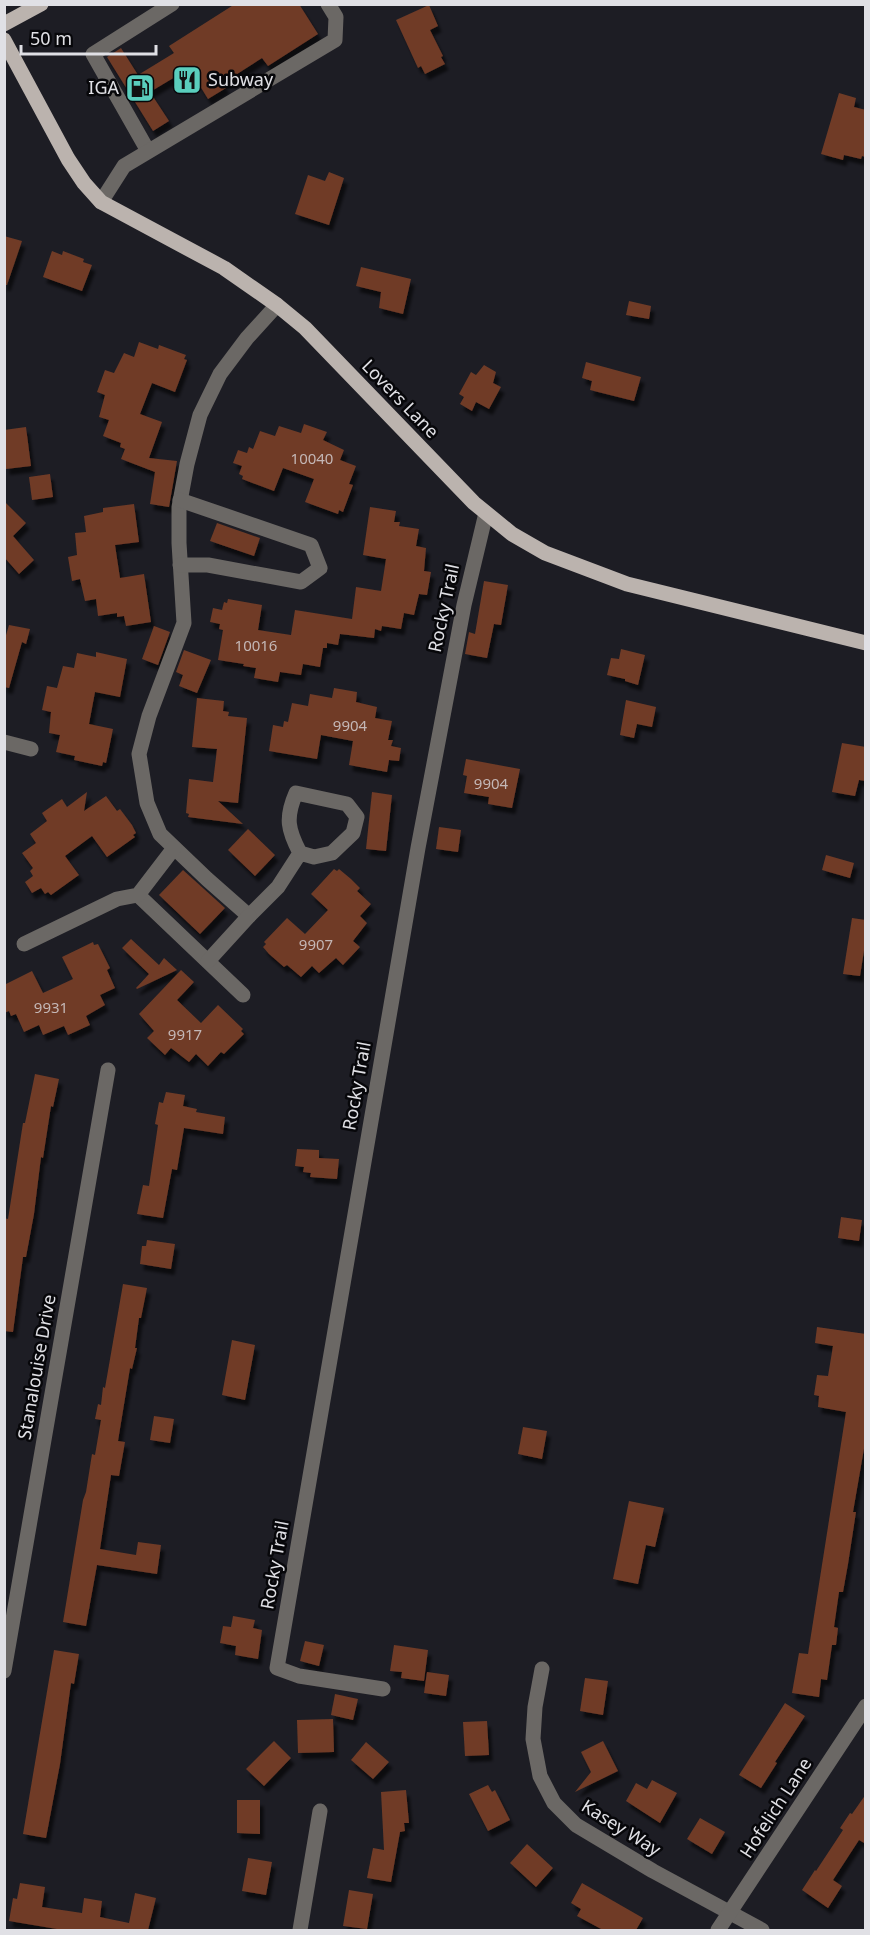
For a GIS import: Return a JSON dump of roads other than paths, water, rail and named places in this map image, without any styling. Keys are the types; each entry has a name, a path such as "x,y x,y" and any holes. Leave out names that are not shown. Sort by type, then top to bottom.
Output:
{"main road":[{"path":"4,24 41,4"},
{"name":"Lovers Lane","path":"4,40 68,159 100,202 224,268 277,305 305,328 474,503 512,534 545,553 627,584 866,643"}],"street":[{"path":"148,152 93,54 172,4"},
{"path":"100,202 124,166 335,39 336,17 327,4"},
{"path":"249,916 160,834 147,803 139,754 148,716 184,623 178,543 180,500 200,415 220,374 277,305"},
{"path":"180,500 311,545 320,568 301,582 208,565 180,565"},
{"name":"Rocky Trail","path":"383,1689 299,1676 277,1668 418,848 464,605 486,513"},
{"path":"4,742 31,749"},
{"path":"296,794 347,804 357,816 353,833 332,853 314,857 300,853 291,835 289,810 296,794"},
{"path":"24,944 117,899 138,895 174,848"},
{"path":"208,961 278,886 300,853"},
{"path":"138,895 243,995"},
{"name":"Stanalouise Drive","path":"4,1671 108,1070"},
{"name":"Kasey Way","path":"542,1669 535,1707 533,1739 540,1776 554,1803 576,1824 653,1871 762,1930"},
{"name":"Hofelich Lane","path":"718,1930 866,1706"},
{"path":"300,1930 320,1811"}],"place":[{"name":"Subway","path":"187,80"},
{"name":"IGA","path":"140,88"}]}
